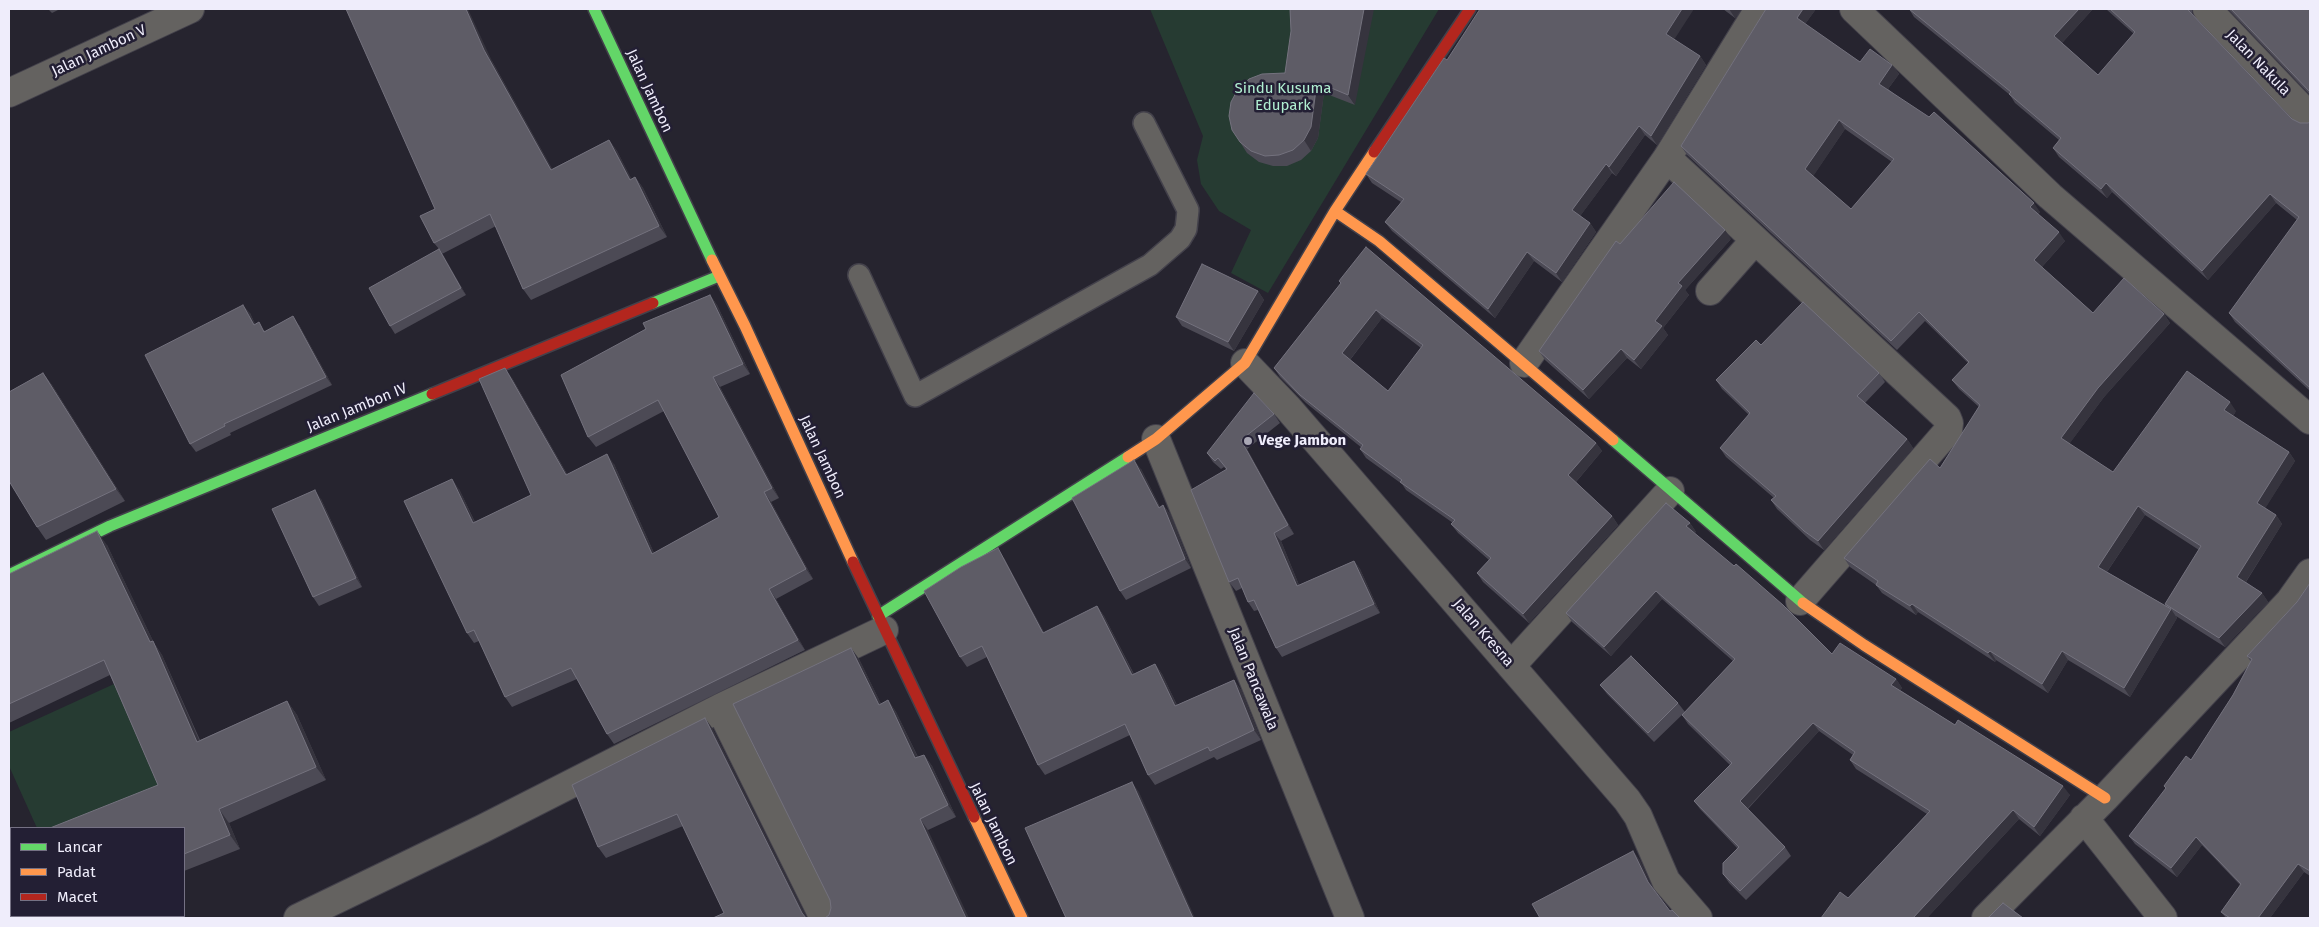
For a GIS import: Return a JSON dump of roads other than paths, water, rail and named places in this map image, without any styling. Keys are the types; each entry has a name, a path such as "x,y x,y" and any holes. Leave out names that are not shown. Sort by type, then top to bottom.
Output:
{"street":[{"name":"Jalan Jambon V","path":"9,93 190,9"},
{"name":"Jalan Jambon","path":"594,9 719,276 745,326 881,623 1022,918"},
{"path":"298,918 482,829 720,708 881,623 1156,439 1246,363 1335,211 1470,9"},
{"path":"1524,363 1667,158 1759,9"},
{"path":"1854,9 2050,196 2310,420"},
{"name":"Jalan Nakula","path":"2207,9 2310,117"},
{"path":"1667,158 1947,418 1949,423 1948,431 1800,601"},
{"path":"1335,211 1379,241 1524,363 1670,491 1800,601 1864,645 2105,798"},
{"path":"1710,291 1755,240"},
{"name":"Jalan Jambon IV","path":"9,575 110,526 719,276"},
{"name":"Jalan Kresna","path":"1246,363 1288,408 1627,800 1638,816 1666,882 1698,918"},
{"name":"Jalan Pancawala","path":"1156,439 1350,918"},
{"path":"1511,666 1670,491"},
{"path":"1986,918 2105,798 2290,601 2310,573"},
{"path":"720,708 824,918"},
{"path":"2084,818 2163,918"}],"lane":[{"path":"859,275 915,396 1150,265 1169,251 1180,239 1186,229 1188,210 1144,123"}],"place":[{"name":"Vege Jambon","path":"1248,441"}],"park label":[{"name":"Sindu Kusuma Edupark","path":"1283,98"}]}
